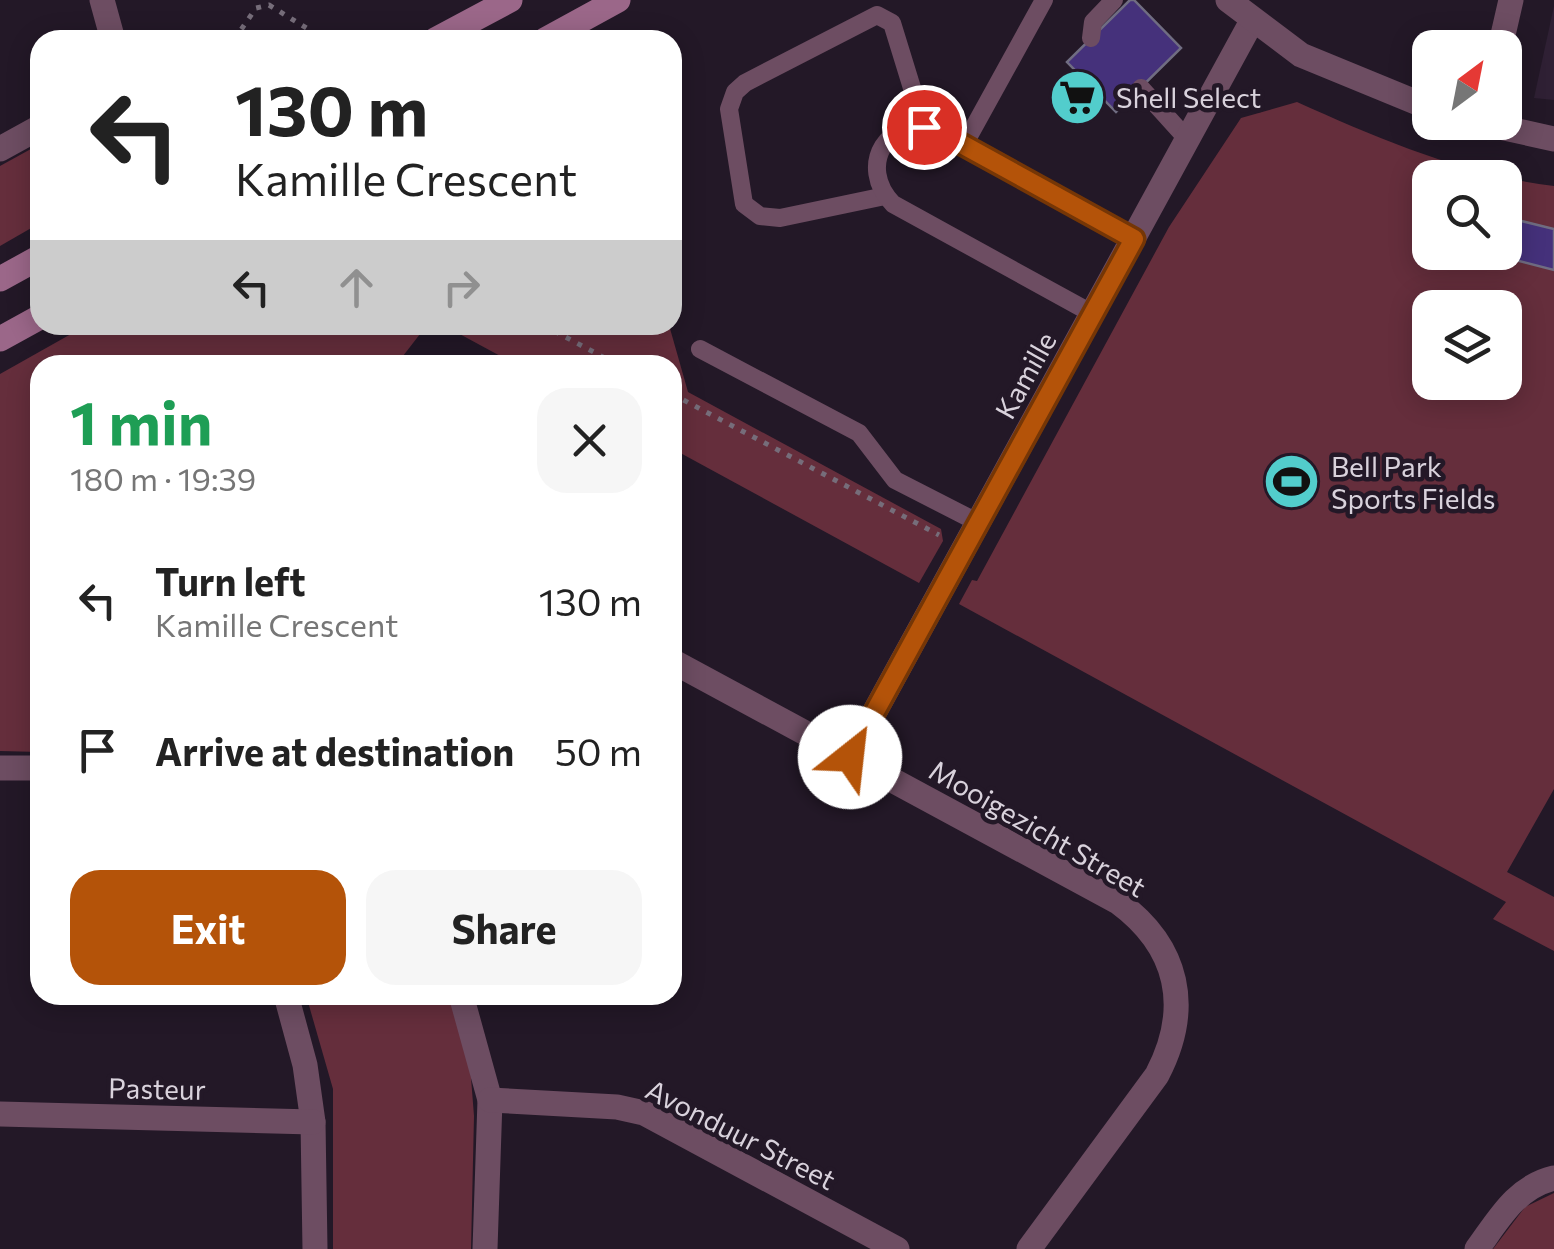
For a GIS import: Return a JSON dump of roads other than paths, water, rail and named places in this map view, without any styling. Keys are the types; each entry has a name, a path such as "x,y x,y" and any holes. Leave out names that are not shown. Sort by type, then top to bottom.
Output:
{"main road":[{"path":"454,30 510,0"},
{"path":"564,30 618,0"},
{"path":"0,279 30,262"},
{"path":"0,339 30,322"}],"street":[{"path":"102,0 110,30"},
{"path":"1228,0 1252,22 1301,55 1412,101"},
{"path":"1504,30 1510,0"},
{"name":"Kamille","path":"850,757 1252,22"},
{"path":"0,149 30,132"},
{"path":"1522,132 1554,139"},
{"name":"Mooigezicht Street","path":"682,666 1118,902 1147,926 1168,959 1177,1014 1158,1075 1029,1249"},
{"path":"0,768 30,768"},
{"path":"289,1005 305,1066 314,1122 315,1249"},
{"path":"464,1005 490,1100 485,1249"},
{"name":"Avonduur Street","path":"490,1100 618,1106 644,1113 897,1249"},
{"name":"Pasteur","path":"0,1114 314,1122"},
{"path":"1477,1249 1515,1198 1527,1188 1554,1178"}],"lane":[{"path":"964,145 1044,0"},
{"path":"1091,38 1093,22 1114,0"},
{"path":"885,196 780,218 752,212 744,204 729,109 735,92 745,83 877,15 892,23 924,127"},
{"path":"1140,88 1188,140"},
{"path":"1093,314 892,204 876,171 883,145 901,130 924,127 1134,239"},
{"path":"700,349 859,433 894,480 979,523"}],"place":[{"name":"Shell Select","path":"1077,97"},
{"name":"Bell Park Sports Fields","path":"1292,482"}]}
